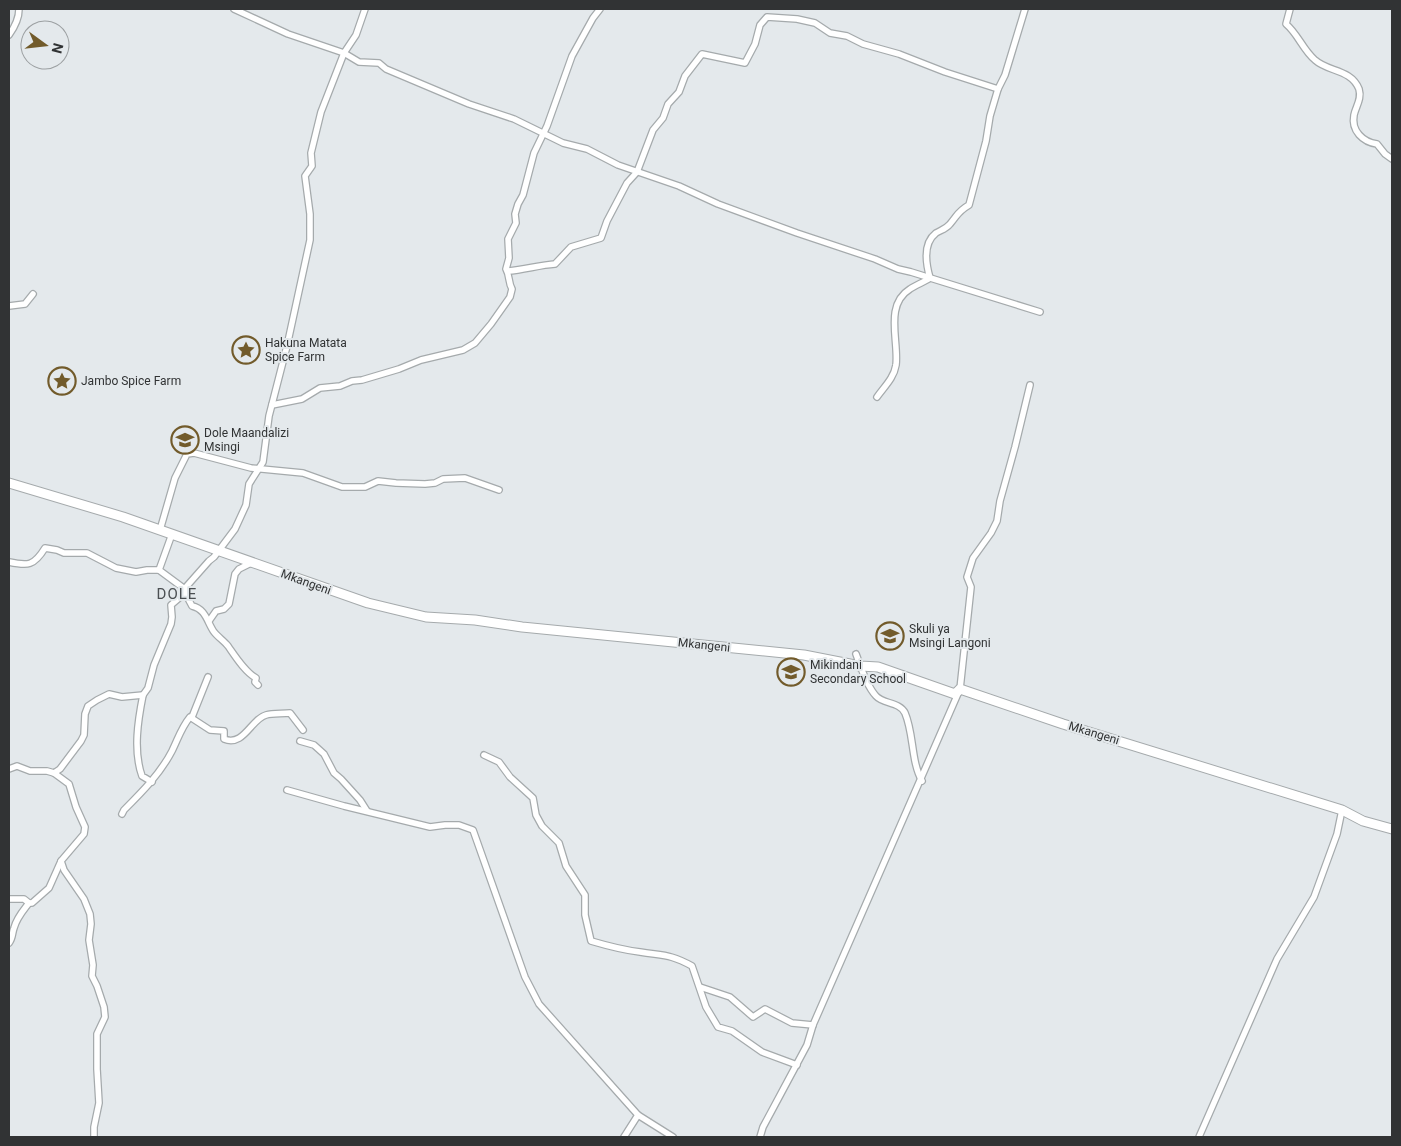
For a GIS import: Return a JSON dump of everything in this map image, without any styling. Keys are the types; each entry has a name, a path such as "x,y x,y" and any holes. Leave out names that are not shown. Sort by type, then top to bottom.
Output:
{"street":[{"path":"9,35 13,30 19,9"},
{"path":"234,9 288,34 344,53 359,62 379,63 386,69 469,104 514,119 564,143 587,149 618,165 813,239 875,259 898,269 1020,304 1040,312"},
{"path":"152,782 142,776 137,760 143,695 148,688 154,665 171,624 171,605 185,593 186,587 220,550 235,529 246,505 249,484 263,462 269,416 311,234 305,176 312,166 311,153 321,112 344,53 356,35 365,9"},
{"path":"272,405 302,399 320,388 340,386 399,369 421,360 463,350 475,343 482,335 510,297 512,289 506,269 509,258 508,240 516,224 515,214 518,204 523,195 534,153 544,133 572,56 600,9"},
{"path":"930,278 926,264 928,243 936,233 950,225 958,212 969,204 986,141 990,116 1026,9"},
{"path":"1290,9 1286,24 1292,29 1314,60 1346,74 1358,88 1360,100 1354,115 1359,135 1364,141 1377,144 1392,159"},
{"path":"508,272 555,264 571,246 601,238 607,221 627,183 637,172 653,130 663,118 668,104 680,92 685,76 702,54 745,63 755,44 760,25 767,17 797,18 815,23 830,33 847,36 863,44 899,54 998,90"},
{"path":"877,397 888,385 896,366 893,320 900,299 909,290 930,278"},
{"path":"9,306 25,304 33,294"},
{"path":"760,1137 798,1065 811,1035 813,1025 922,780 960,689 971,587 967,577 973,558 997,521 1000,501 1030,385"},
{"path":"160,530 176,478 187,454 194,453 260,469 303,473 342,487 365,488 378,481 425,484 435,483 443,479 465,478 499,490"},
{"name":"Mkangeni","path":"9,483 123,517 368,603 426,617 475,620 522,627 804,655 860,666 878,667 955,694 960,689 1070,726 1342,810 1363,821 1392,829"},
{"path":"159,570 172,534"},
{"path":"9,562 25,565 38,560 45,548 50,548 64,553 87,553 116,568 136,572 159,570 175,582 185,593 192,606 198,607 202,611 213,630 251,676 256,678 255,682 258,685"},
{"path":"209,621 216,612 224,609 229,604 236,574 253,562"},
{"path":"856,654 860,666 877,697 904,711 911,734 918,774 922,780"},
{"path":"122,814 152,782 171,752 181,728 192,717 208,676"},
{"path":"54,773 60,769 81,741 84,735 85,714 88,706 109,694 122,697 143,695"},
{"path":"192,717 210,730 224,731 224,739 227,740 235,740 248,732 265,715 290,713 303,730"},
{"path":"300,741 314,745 324,754 334,773 367,810"},
{"path":"484,755 499,762 510,777 533,798 536,815 542,826 559,843 566,866 586,896 586,915 591,941 614,948 642,953 663,954 677,958 692,966 706,1007 718,1027 732,1031 762,1052 798,1065"},
{"path":"9,769 17,766 30,771 47,771 54,773 69,784 85,827 84,834 61,861 49,888 32,903 29,903 18,916 9,943"},
{"path":"287,790 430,827 445,825 473,830 525,977 539,1004 638,1115 673,1137"},
{"path":"1199,1137 1277,959 1314,897 1336,834 1342,810"},
{"path":"61,861 64,870 84,899 90,914 89,940 93,965 92,976 104,1007 104,1017 97,1034 97,1069 100,1103 94,1127 94,1137"},
{"path":"9,899 24,899 29,903"},
{"path":"700,987 730,997 753,1017 765,1009 792,1023 813,1025"},
{"path":"624,1137 638,1115"}],"place":[{"name":"Hakuna Matata Spice Farm","path":"246,350"},
{"name":"Jambo Spice Farm","path":"62,381"},
{"name":"Dole Maandalizi Msingi","path":"185,440"},
{"name":"Skuli ya Msingi Langoni","path":"890,636"},
{"name":"Mikindani Secondary School","path":"791,672"}],"district":[{"name":"DOLE","path":"177,594"}]}
